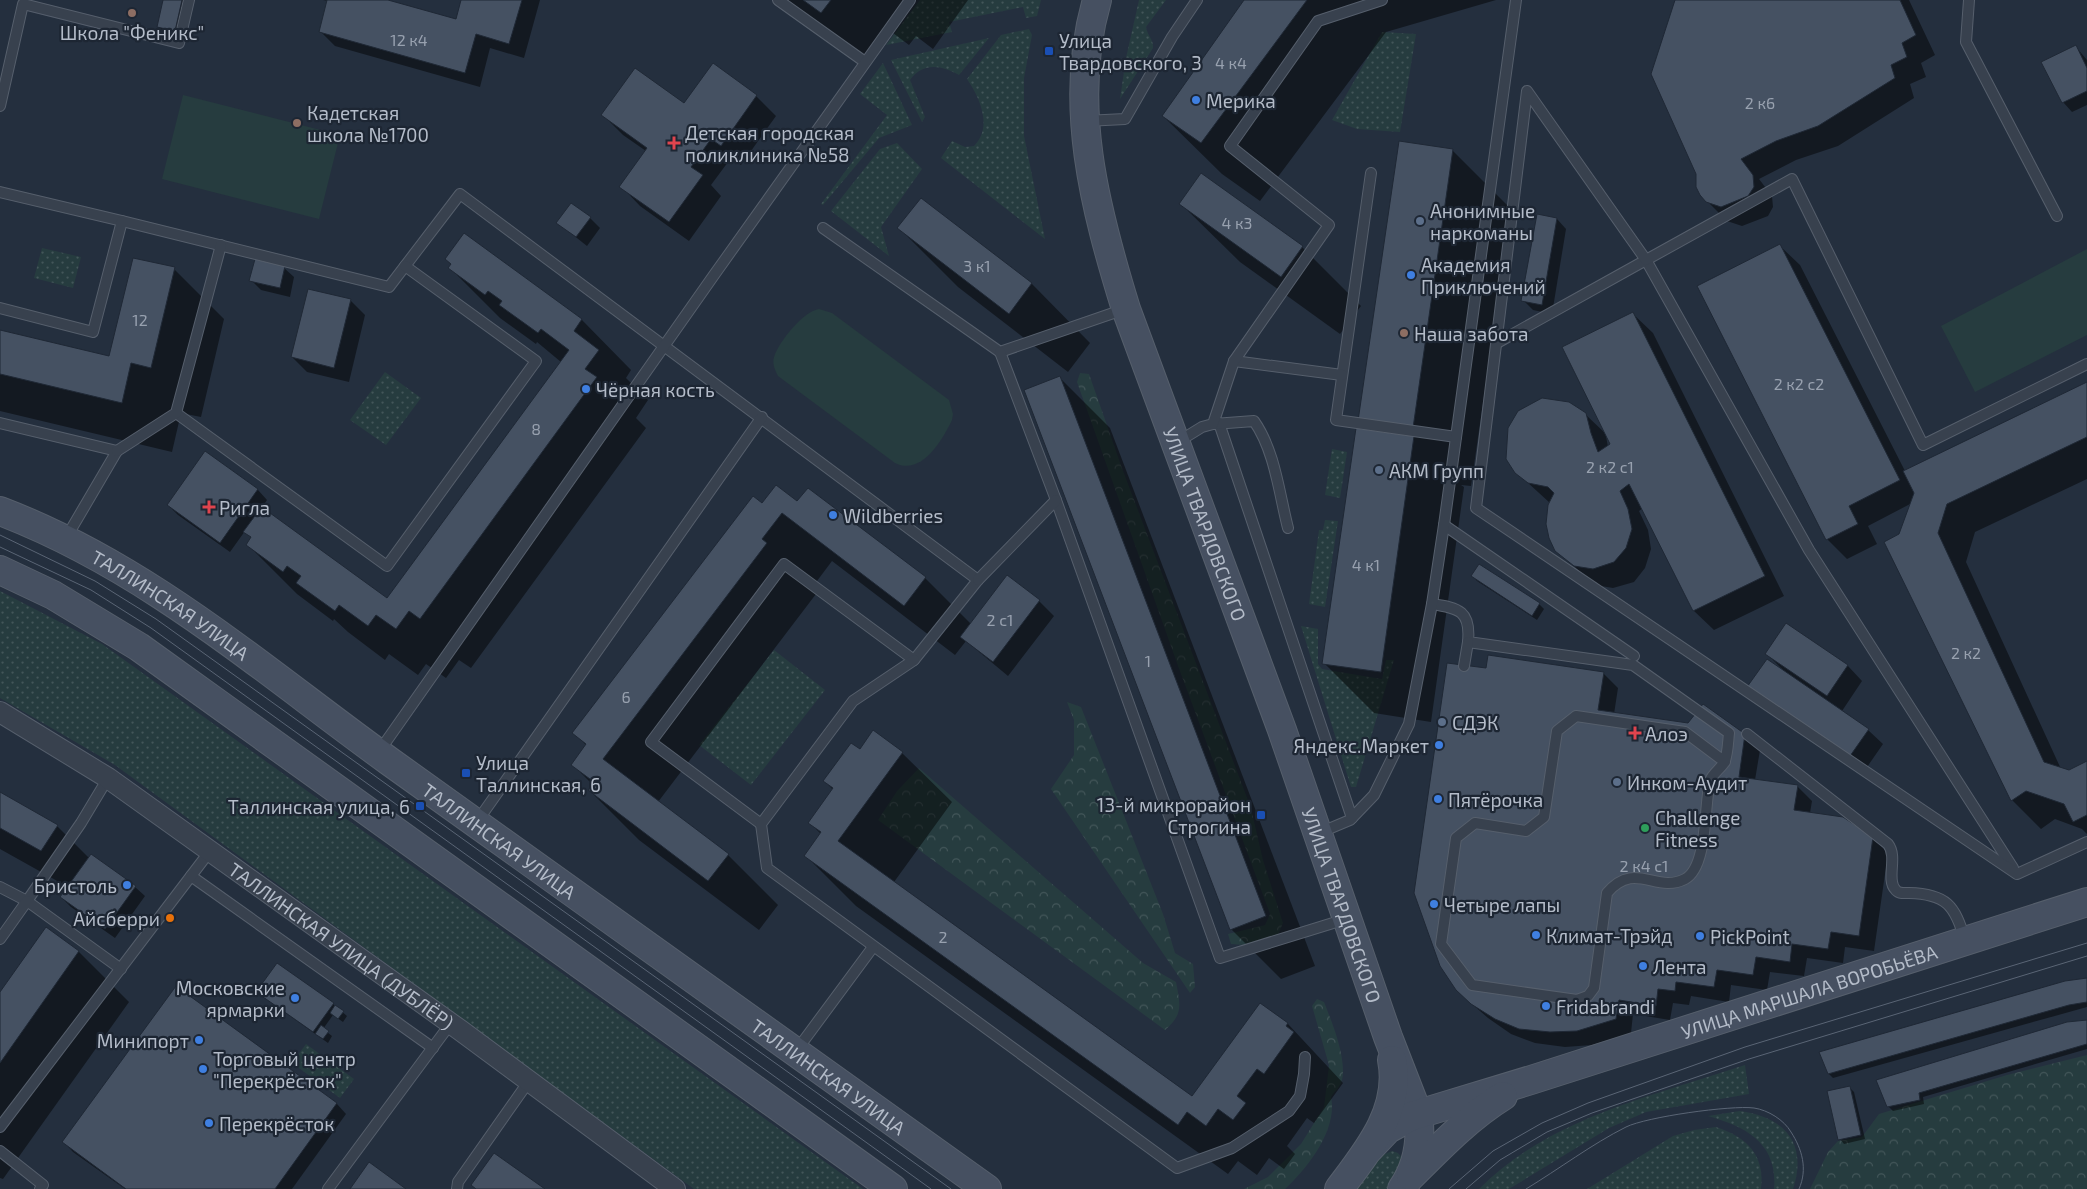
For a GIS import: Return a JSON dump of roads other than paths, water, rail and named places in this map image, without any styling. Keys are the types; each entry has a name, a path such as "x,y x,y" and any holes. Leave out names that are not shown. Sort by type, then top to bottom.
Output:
{"main road":[{"name":"УЛИЦА ТВАРДОВСКОГО","path":"1097,0 1083,76 1084,121 1102,225 1126,309 1318,833 1388,1037 1418,1114 1419,1143 1406,1183"},
{"name":"ТАЛЛИНСКАЯ УЛИЦА","path":"0,511 66,538 168,597 378,753 987,1189"},
{"path":"0,570 54,595 139,647 893,1189"},
{"name":"УЛИЦА МАРШАЛА ВОРОБЬЁВА","path":"1369,1149 1388,1129 1418,1114 1531,1080 2087,902"},
{"name":"УЛИЦА ТВАРДОВСКОГО","path":"1339,1189 1369,1149 1379,1131 1391,1099 1393,1066 1388,1037"},
{"name":"УЛИЦА МАРШАЛА ВОРОБЬЁВА","path":"1406,1183 1446,1142 1480,1112 1531,1080"}],"street":[{"name":"ТАЛЛИНСКАЯ УЛИЦА (ДУБЛЁР)","path":"0,712 108,778 451,1023 676,1189"}],"lane":[{"path":"0,106 23,4 179,43 189,0"},
{"path":"778,0 865,62"},
{"path":"378,753 664,345 910,0"},
{"path":"1084,121 1125,119 1172,37 1197,0"},
{"path":"1352,818 1216,424 1234,361 1329,225 1230,146 1318,21 1382,0"},
{"path":"1318,833 1352,818 1378,788 1409,724 1432,604 1444,525 1516,0"},
{"path":"1969,0 1966,42 2057,216"},
{"path":"1527,91 1646,260 1809,550 2016,874 1476,508 1527,91"},
{"path":"1371,173 1336,420 1456,437"},
{"path":"1497,343 1792,179 1923,445 2087,364"},
{"path":"0,192 389,287 460,194 762,417 978,580"},
{"path":"0,308 93,332 122,221"},
{"path":"822,228 1000,352 1056,500 1220,958 1348,918"},
{"path":"66,538 117,451 176,413 222,245"},
{"path":"176,413 387,566 536,361 405,266"},
{"path":"1000,352 1126,309"},
{"path":"1234,361 1342,375"},
{"path":"476,823 762,417"},
{"path":"1176,443 1202,427 1254,421 1269,451 1288,528"},
{"path":"0,423 117,451"},
{"path":"1056,500 978,580 914,660 853,701 761,824 767,868 1177,1168 1232,1148 1289,1110 1300,1096 1304,1074 1304,1057"},
{"path":"1444,525 1634,656"},
{"path":"761,824 651,742 784,564 914,660"},
{"path":"1432,604 1459,610 1464,616 1469,631 1464,666"},
{"path":"1468,642 1632,665 1729,733 1725,762 1711,779 1699,860 1692,874 1685,879 1667,882 1628,877 1616,883 1607,893 1594,988 1588,996 1577,1000 1472,985 1441,944 1456,838 1475,823 1526,830 1544,817 1556,731 1576,716 1685,732 1725,762"},
{"path":"1747,734 1888,844 1893,854 1892,884 1895,890 1901,893 1931,894 1940,898 1959,919 1965,940"},
{"path":"0,939 81,823 108,778"},
{"path":"2016,874 2087,842"},
{"path":"0,1127 210,851"},
{"path":"191,876 433,1048"},
{"path":"0,887 27,901 121,969"},
{"path":"795,1052 873,947"},
{"path":"328,1189 451,1023"},
{"path":"457,1189 458,1182 529,1081"},
{"path":"0,1151 44,1188"}],"tram line":[{"path":"0,535 95,581 156,619 951,1189"},
{"path":"0,547 91,590 151,628 931,1189"},
{"path":"1449,1189 1493,1151 1542,1123 1588,1103 1745,1047 2087,943"},
{"path":"1466,1189 1500,1160 1547,1132 1592,1113 1749,1059 2087,956"},
{"path":"1526,1189 1626,1127 1651,1119 1727,1108 1754,1108 1765,1111 1775,1116 1788,1128 1801,1152 1803,1174 1799,1189"}],"place":[{"name":"Школа \"Феникс\"","path":"132,13"},
{"name":"Улица Твардовского, 3","path":"1049,51"},
{"name":"Мерика","path":"1196,100"},
{"name":"Кадетская школа №1700","path":"297,123"},
{"name":"Детская городская поликлиника №58","path":"674,143"},
{"name":"Анонимные наркоманы","path":"1420,221"},
{"name":"Академия Приключений","path":"1411,275"},
{"name":"Наша забота","path":"1404,333"},
{"name":"Чёрная кость","path":"586,389"},
{"name":"АКМ Групп","path":"1379,470"},
{"name":"Ригла","path":"209,507"},
{"name":"Wildberries","path":"833,515"},
{"name":"СДЭК","path":"1442,722"},
{"name":"Алоэ","path":"1635,733"},
{"name":"Яндекс.Маркет","path":"1439,745"},
{"name":"Улица Таллинская, 6","path":"466,773"},
{"name":"Инком-Аудит","path":"1617,782"},
{"name":"Пятёрочка","path":"1438,799"},
{"name":"Таллинская улица, 6","path":"420,806"},
{"name":"13-й микрорайон Строгина","path":"1261,815"},
{"name":"Challenge Fitness","path":"1645,828"},
{"name":"Бристоль","path":"127,885"},
{"name":"Четыре лапы","path":"1434,904"},
{"name":"Айсберри","path":"170,918"},
{"name":"Климат-Трэйд","path":"1536,935"},
{"name":"PickPoint","path":"1700,936"},
{"name":"Лента","path":"1643,966"},
{"name":"Московские ярмарки","path":"295,998"},
{"name":"Fridabrandi","path":"1546,1006"},
{"name":"Минипорт","path":"199,1040"},
{"name":"Торговый центр \"Перекрёсток\"","path":"203,1069"},
{"name":"Перекрёсток","path":"209,1123"}]}
